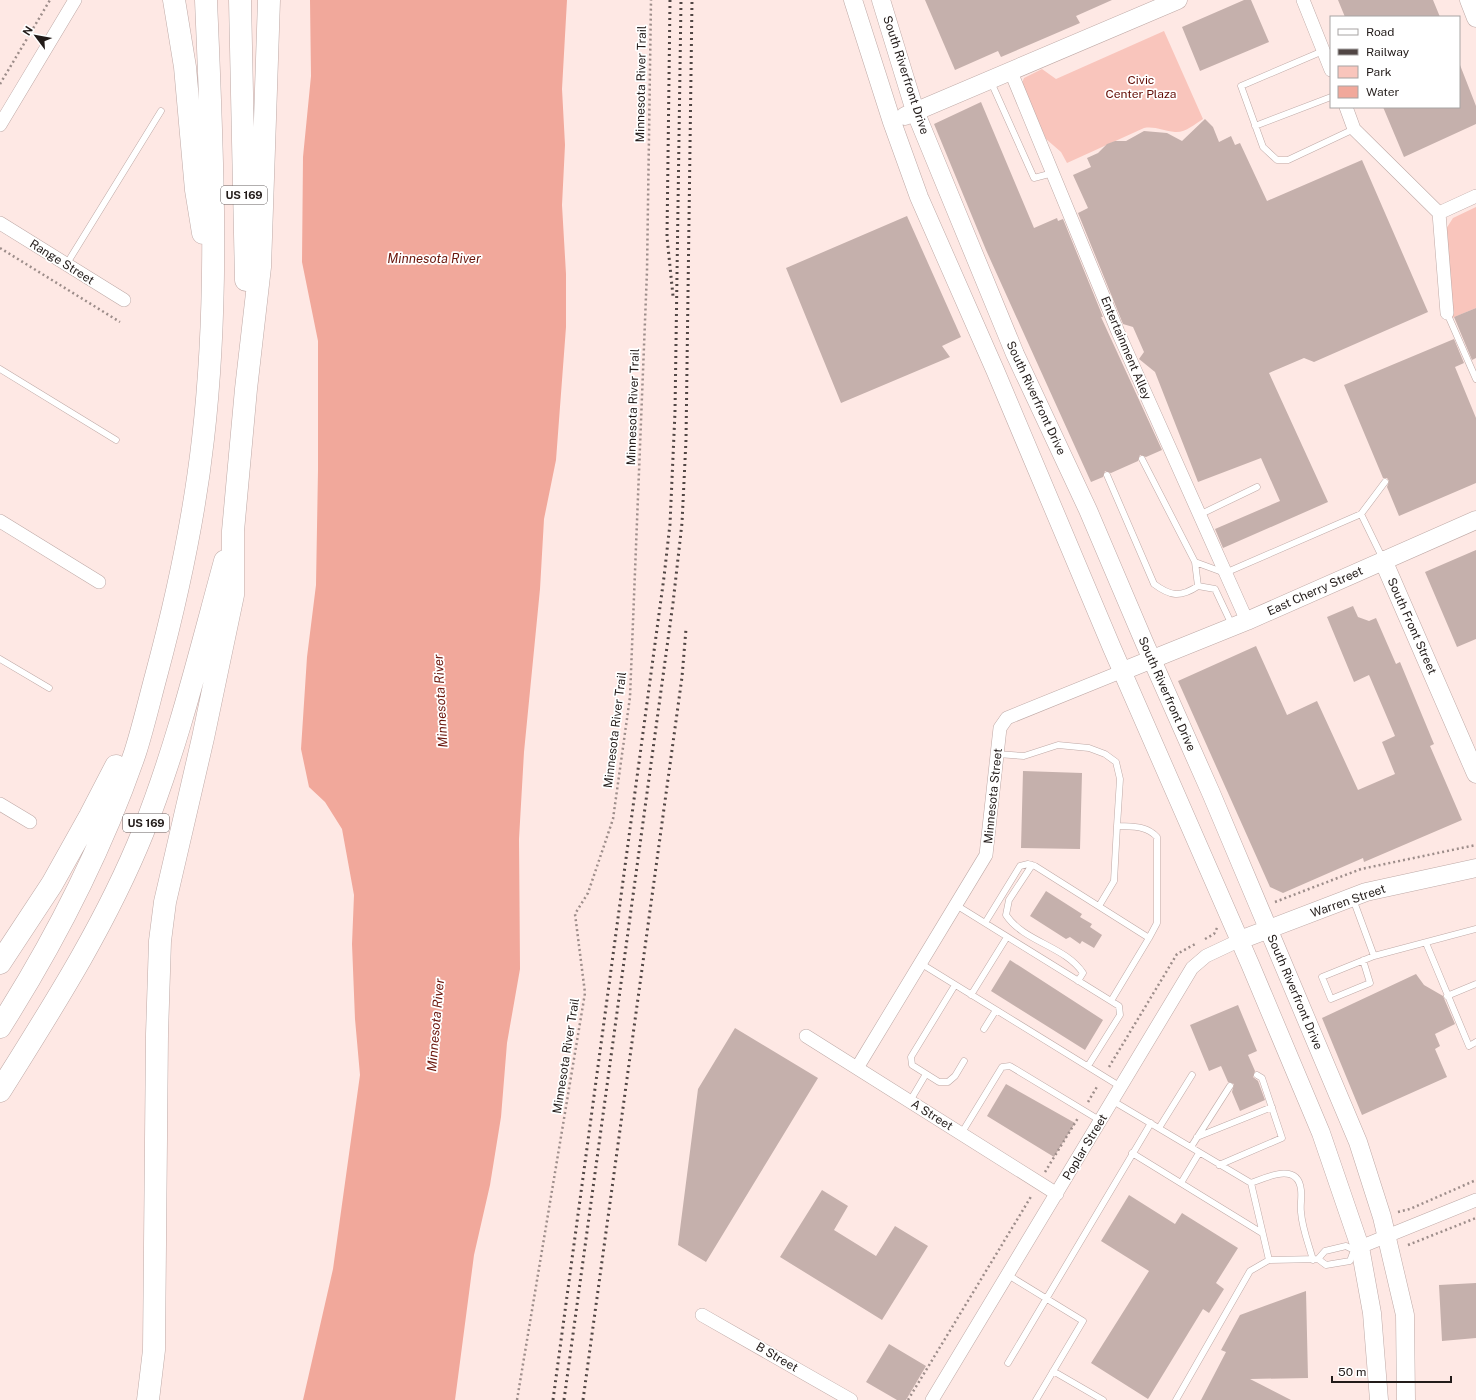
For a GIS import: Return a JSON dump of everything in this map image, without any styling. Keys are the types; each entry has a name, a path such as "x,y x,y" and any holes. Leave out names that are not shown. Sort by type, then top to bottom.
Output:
{"highway":[{"path":"174,0 185,67 196,190 212,294"},
{"name":"US 169","path":"0,1027 46,949 79,886 107,823 135,752 163,650 180,579 194,508 204,438 209,367 214,189 206,0"},
{"name":"US 169","path":"0,1091 64,989 102,920 142,833 179,732 233,531 246,389 246,269 240,0"},
{"path":"246,389 260,267 269,0"},
{"path":"148,1400 154,1350 157,1034 160,941 165,902 203,738 233,595 233,531"},
{"path":"0,963 52,884 111,777 163,650"}],"main road":[{"name":"South Riverfront Drive","path":"852,0 892,122 919,197 1123,671 1233,944 1321,1133 1357,1249 1372,1313 1379,1400"},
{"name":"South Riverfront Drive","path":"881,0 915,111 1015,354 1088,510 1358,1142 1382,1217 1405,1315 1406,1400"},
{"path":"892,122 1178,0"},
{"path":"1468,0 1476,18"},
{"name":"East Cherry Street","path":"1152,660 1240,624 1476,520"},
{"name":"South Front Street","path":"1383,560 1476,774"},
{"name":"Minnesota Street","path":"1123,671 1152,660"},
{"name":"Warren Street","path":"1268,929 1366,892 1476,868"},
{"name":"Poplar Street","path":"1233,944 1268,929"}],"street":[{"path":"0,125 75,0"},
{"path":"1303,0 1330,68"},
{"name":"Entertainment Alley","path":"1011,72 1118,332 1225,573 1240,624"},
{"path":"1346,108 1354,128 1439,213 1447,313"},
{"path":"1439,213 1476,196"},
{"name":"Range Street","path":"0,223 124,300"},
{"path":"0,520 99,582"},
{"name":"Minnesota Street","path":"857,1068 986,855 1000,728 1007,718 1123,671"},
{"path":"0,804 30,822"},
{"name":"Poplar Street","path":"932,1400 1192,968 1206,956 1233,944"},
{"name":"A Street","path":"806,1036 1057,1194"},
{"path":"1357,1249 1476,1200"},
{"name":"B Street","path":"702,1315 851,1400"}],"lane":[{"path":"1323,51 1241,86 1263,147 1276,160 1288,160 1354,128"},
{"path":"990,80 1034,178 1052,173"},
{"path":"1255,126 1330,97"},
{"path":"66,265 161,111"},
{"path":"1447,313 1476,379"},
{"path":"0,369 116,440"},
{"path":"1142,459 1195,562 1198,586"},
{"path":"1107,475 1154,584 1167,593 1178,595 1191,591 1198,586 1215,589 1240,624"},
{"path":"1195,562 1225,573 1362,514 1385,482"},
{"path":"1199,515 1257,487"},
{"name":"South Front Street","path":"1362,514 1383,560"},
{"path":"0,659 48,688"},
{"path":"997,754 1024,756 1058,745 1089,748 1105,754 1116,762 1120,779 1114,881 1098,906"},
{"path":"1111,1001 1157,923 1157,837 1145,828 1117,826"},
{"path":"985,923 1020,866 1028,864 1032,865 1149,938"},
{"path":"1032,865 1009,900 1006,916 1018,928 1076,963 1083,973 1078,981"},
{"path":"1352,897 1374,956"},
{"path":"956,905 1119,1006 1120,1015 1088,1066"},
{"path":"1363,960 1370,983 1331,999 1322,977 1363,960 1374,956 1476,929"},
{"path":"971,995 1007,937"},
{"path":"1426,943 1469,1046 1476,1042"},
{"path":"920,963 1121,1087"},
{"path":"1447,996 1476,984"},
{"path":"955,985 911,1057 912,1065 940,1082 948,1082 955,1076 964,1061"},
{"path":"984,1029 996,1010"},
{"path":"961,1134 1002,1067 1010,1066 1101,1121"},
{"path":"910,1101 926,1074"},
{"path":"1159,1128 1192,1075"},
{"path":"1219,1164 1282,1138 1262,1078 1257,1075"},
{"path":"1191,1147 1230,1086"},
{"path":"1113,1101 1251,1183 1269,1260"},
{"path":"1197,1138 1272,1107"},
{"path":"1008,1363 1151,1123"},
{"path":"1181,1183 1199,1152"},
{"path":"1132,1154 1262,1233"},
{"path":"1251,1183 1274,1175 1288,1173 1295,1177 1301,1189 1301,1213 1315,1259"},
{"path":"1176,1400 1250,1271 1269,1260 1315,1259 1326,1266 1350,1261 1357,1249 1346,1246 1326,1251 1315,1259"},
{"path":"1008,1275 1083,1321 1036,1400"},
{"path":"1053,1371 1103,1400"}],"path":[{"path":"0,84 50,0"},
{"name":"Minnesota River Trail","path":"518,1400 585,993 575,914 588,893 613,819 630,697 647,271 651,0"},
{"path":"0,248 120,322"},
{"path":"1216,929 1233,944"},
{"path":"1382,1217 1410,1208 1476,1180"},
{"path":"1408,1245 1476,1218"}],"green space":[{"name":"Civic Center Plaza","path":"1164,31 1203,119 1190,128 1179,132 1144,128 1067,163 1061,152 1046,139 1023,88 1022,83 1024,78 1042,69 1056,79"},
{"path":"1476,207 1476,308 1452,318 1446,229 1453,218"}],"water":[{"name":"Minnesota River","path":"310,0 567,0 562,89 565,145 562,205 566,274 566,327 556,460 544,519 540,589 524,752 519,839 520,969 507,1043 501,1117 490,1185 474,1255 455,1400 303,1400 333,1269 360,1075 355,1019 352,944 354,895 342,829 325,802 309,787 301,749 307,657 316,585 318,470 318,341 302,262 303,157 311,76"}],"building":[{"path":"925,0 1112,0 1076,16 1080,23 1001,57 998,51 955,70"},
{"path":"1244,0 1251,0 1269,42 1200,71 1182,27"},
{"path":"1338,0 1433,0 1440,16 1345,16"},
{"path":"1460,65 1476,106 1476,124 1404,157 1383,108 1460,108"},
{"path":"981,102 1034,228 1057,218 1058,221 1063,219 1103,317 1101,317 1162,450 1146,457 1140,455 1138,461 1111,473 1105,471 1103,477 1091,482 986,250 934,124"},
{"path":"1205,119 1213,127 1219,142 1231,136 1235,145 1240,143 1267,201 1362,160 1428,312 1314,362 1304,358 1269,373 1328,502 1223,548 1215,529 1280,501 1261,458 1198,482 1155,372 1139,359 1144,352 1133,327 1123,324 1078,213 1088,208 1073,175 1091,167 1087,158 1098,153 1107,144 1115,141 1126,141 1144,131 1167,133 1182,141"},
{"path":"907,216 961,337 942,346 950,357 841,403 786,268"},
{"path":"1476,308 1476,358 1472,360 1454,317"},
{"path":"1454,339 1464,363 1455,367 1476,418 1476,483 1399,516 1387,487 1389,481 1387,478 1383,478 1344,385"},
{"path":"1476,550 1476,639 1457,647 1425,572"},
{"path":"1353,606 1358,617 1369,621 1376,618 1396,664 1400,662 1434,744 1430,746 1462,820 1364,862 1363,858 1283,893 1270,887 1178,681 1256,646 1287,715 1317,701 1358,790 1395,774 1382,742 1395,736 1369,675 1354,682 1327,617"},
{"path":"1023,771 1082,773 1080,849 1021,848"},
{"path":"1046,891 1082,914 1080,917 1092,924 1090,927 1102,935 1094,948 1082,941 1080,944 1070,937 1066,939 1030,916"},
{"path":"1010,960 1103,1020 1085,1050 991,991"},
{"path":"1416,974 1424,985 1443,996 1455,1024 1435,1034 1440,1046 1435,1049 1447,1077 1362,1115 1322,1018"},
{"path":"1238,1005 1257,1051 1248,1055 1255,1071 1253,1077 1258,1081 1265,1100 1240,1111 1232,1092 1234,1084 1228,1082 1221,1066 1209,1071 1190,1025"},
{"path":"735,1028 818,1078 706,1262 678,1245 698,1089"},
{"path":"1006,1084 1075,1123 1054,1157 987,1116"},
{"path":"822,1190 848,1206 834,1230 876,1256 895,1226 928,1246 882,1320 780,1257"},
{"path":"1129,1195 1175,1224 1182,1213 1238,1248 1216,1283 1224,1289 1209,1313 1203,1309 1148,1399 1091,1363 1149,1271 1101,1241"},
{"path":"1476,1283 1476,1338 1442,1341 1439,1285"},
{"path":"1306,1291 1308,1378 1250,1379 1291,1400 1201,1400 1226,1352 1221,1350 1240,1315"},
{"path":"889,1344 926,1366 906,1400 897,1400 866,1382"}],"railway":[{"path":"670,0 667,237 673,296"},
{"path":"553,1400 670,524 675,412 681,0"},
{"path":"564,1400 673,603 682,523 686,440 692,0"},
{"path":"583,1400 682,677 686,629"}]}
